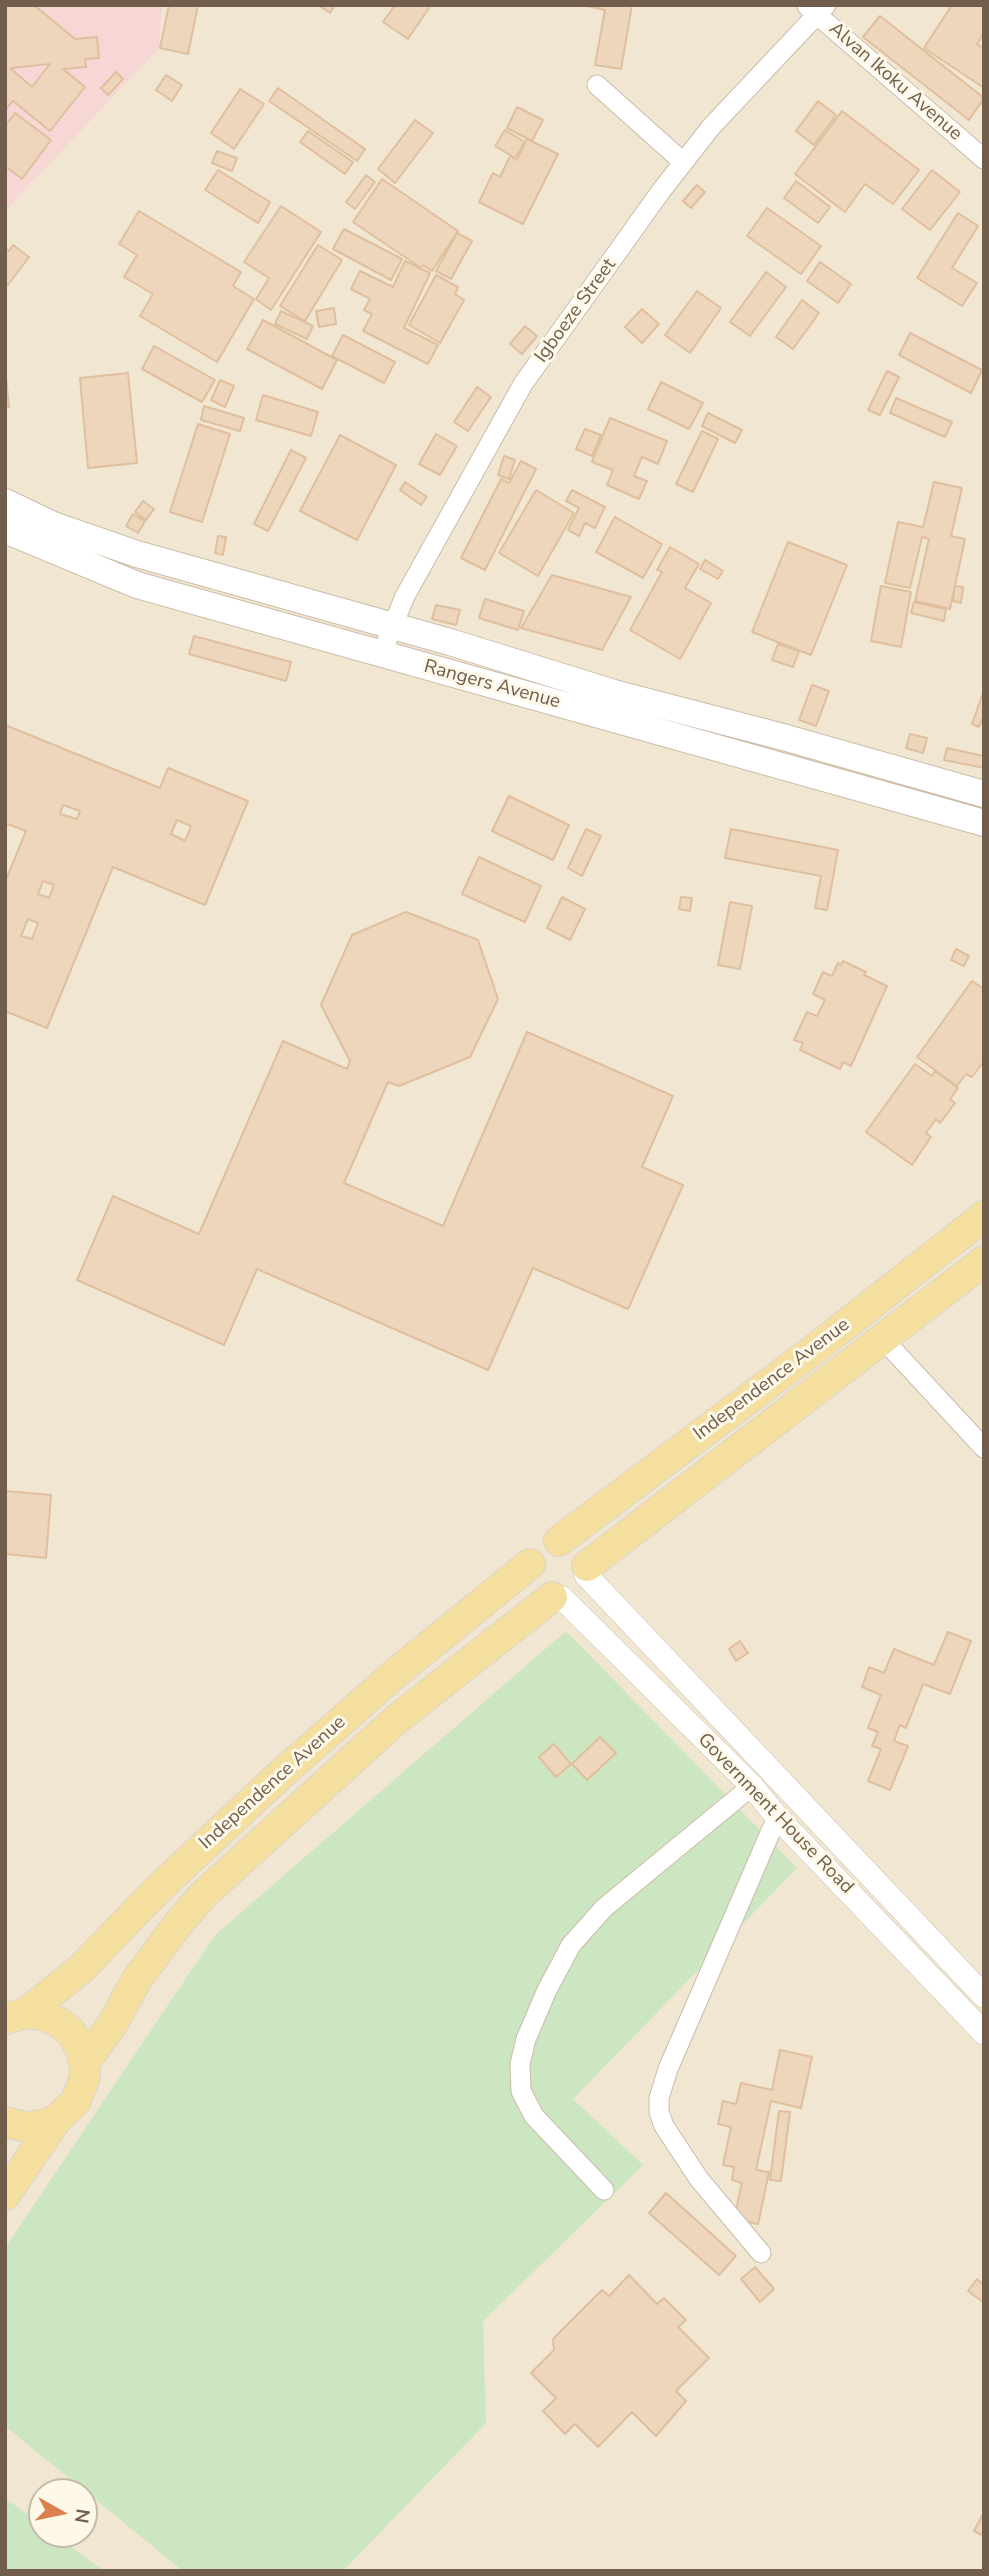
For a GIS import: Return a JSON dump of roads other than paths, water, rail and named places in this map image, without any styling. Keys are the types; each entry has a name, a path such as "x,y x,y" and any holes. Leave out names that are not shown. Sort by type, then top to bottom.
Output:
{"main road":[{"name":"Rangers Avenue","path":"5,502 53,525 111,546 614,693 984,794"},
{"name":"Rangers Avenue","path":"5,530 137,586 984,823"},
{"name":"Independence Avenue","path":"559,1541 811,1351 984,1216"},
{"name":"Independence Avenue","path":"587,1571 984,1261"},
{"path":"559,1541 574,1546 585,1558 587,1571 578,1590 557,1598 542,1593 534,1585 530,1564 541,1547 559,1541"},
{"name":"Independence Avenue","path":"12,2015 82,1968 154,1893 290,1767 397,1672 530,1564"},
{"name":"Independence Avenue","path":"85,2063 112,2025 137,1979 203,1895 397,1719 557,1598"},
{"path":"5,2122 26,2127 42,2125 67,2112 82,2089 85,2063 80,2047 65,2027 43,2015 12,2015"},
{"path":"5,2195 56,2120"}],"street":[{"name":"Alvan Ikoku Avenue","path":"816,8 984,159"},
{"name":"Igboeze Street","path":"381,655 391,626 448,517 523,384 683,162 816,8"},
{"path":"597,86 683,162"},
{"path":"883,1339 984,1448"},
{"name":"Government House Road","path":"587,1571 984,1996"},
{"name":"Government House Road","path":"557,1598 752,1786 777,1817 984,2033"},
{"path":"604,2190 534,2116 521,2091 520,2064 526,2039 547,1990 572,1945 604,1908 752,1786"},
{"path":"761,2253 699,2179 668,2132 659,2112 659,2098 668,2069 777,1817"}]}
